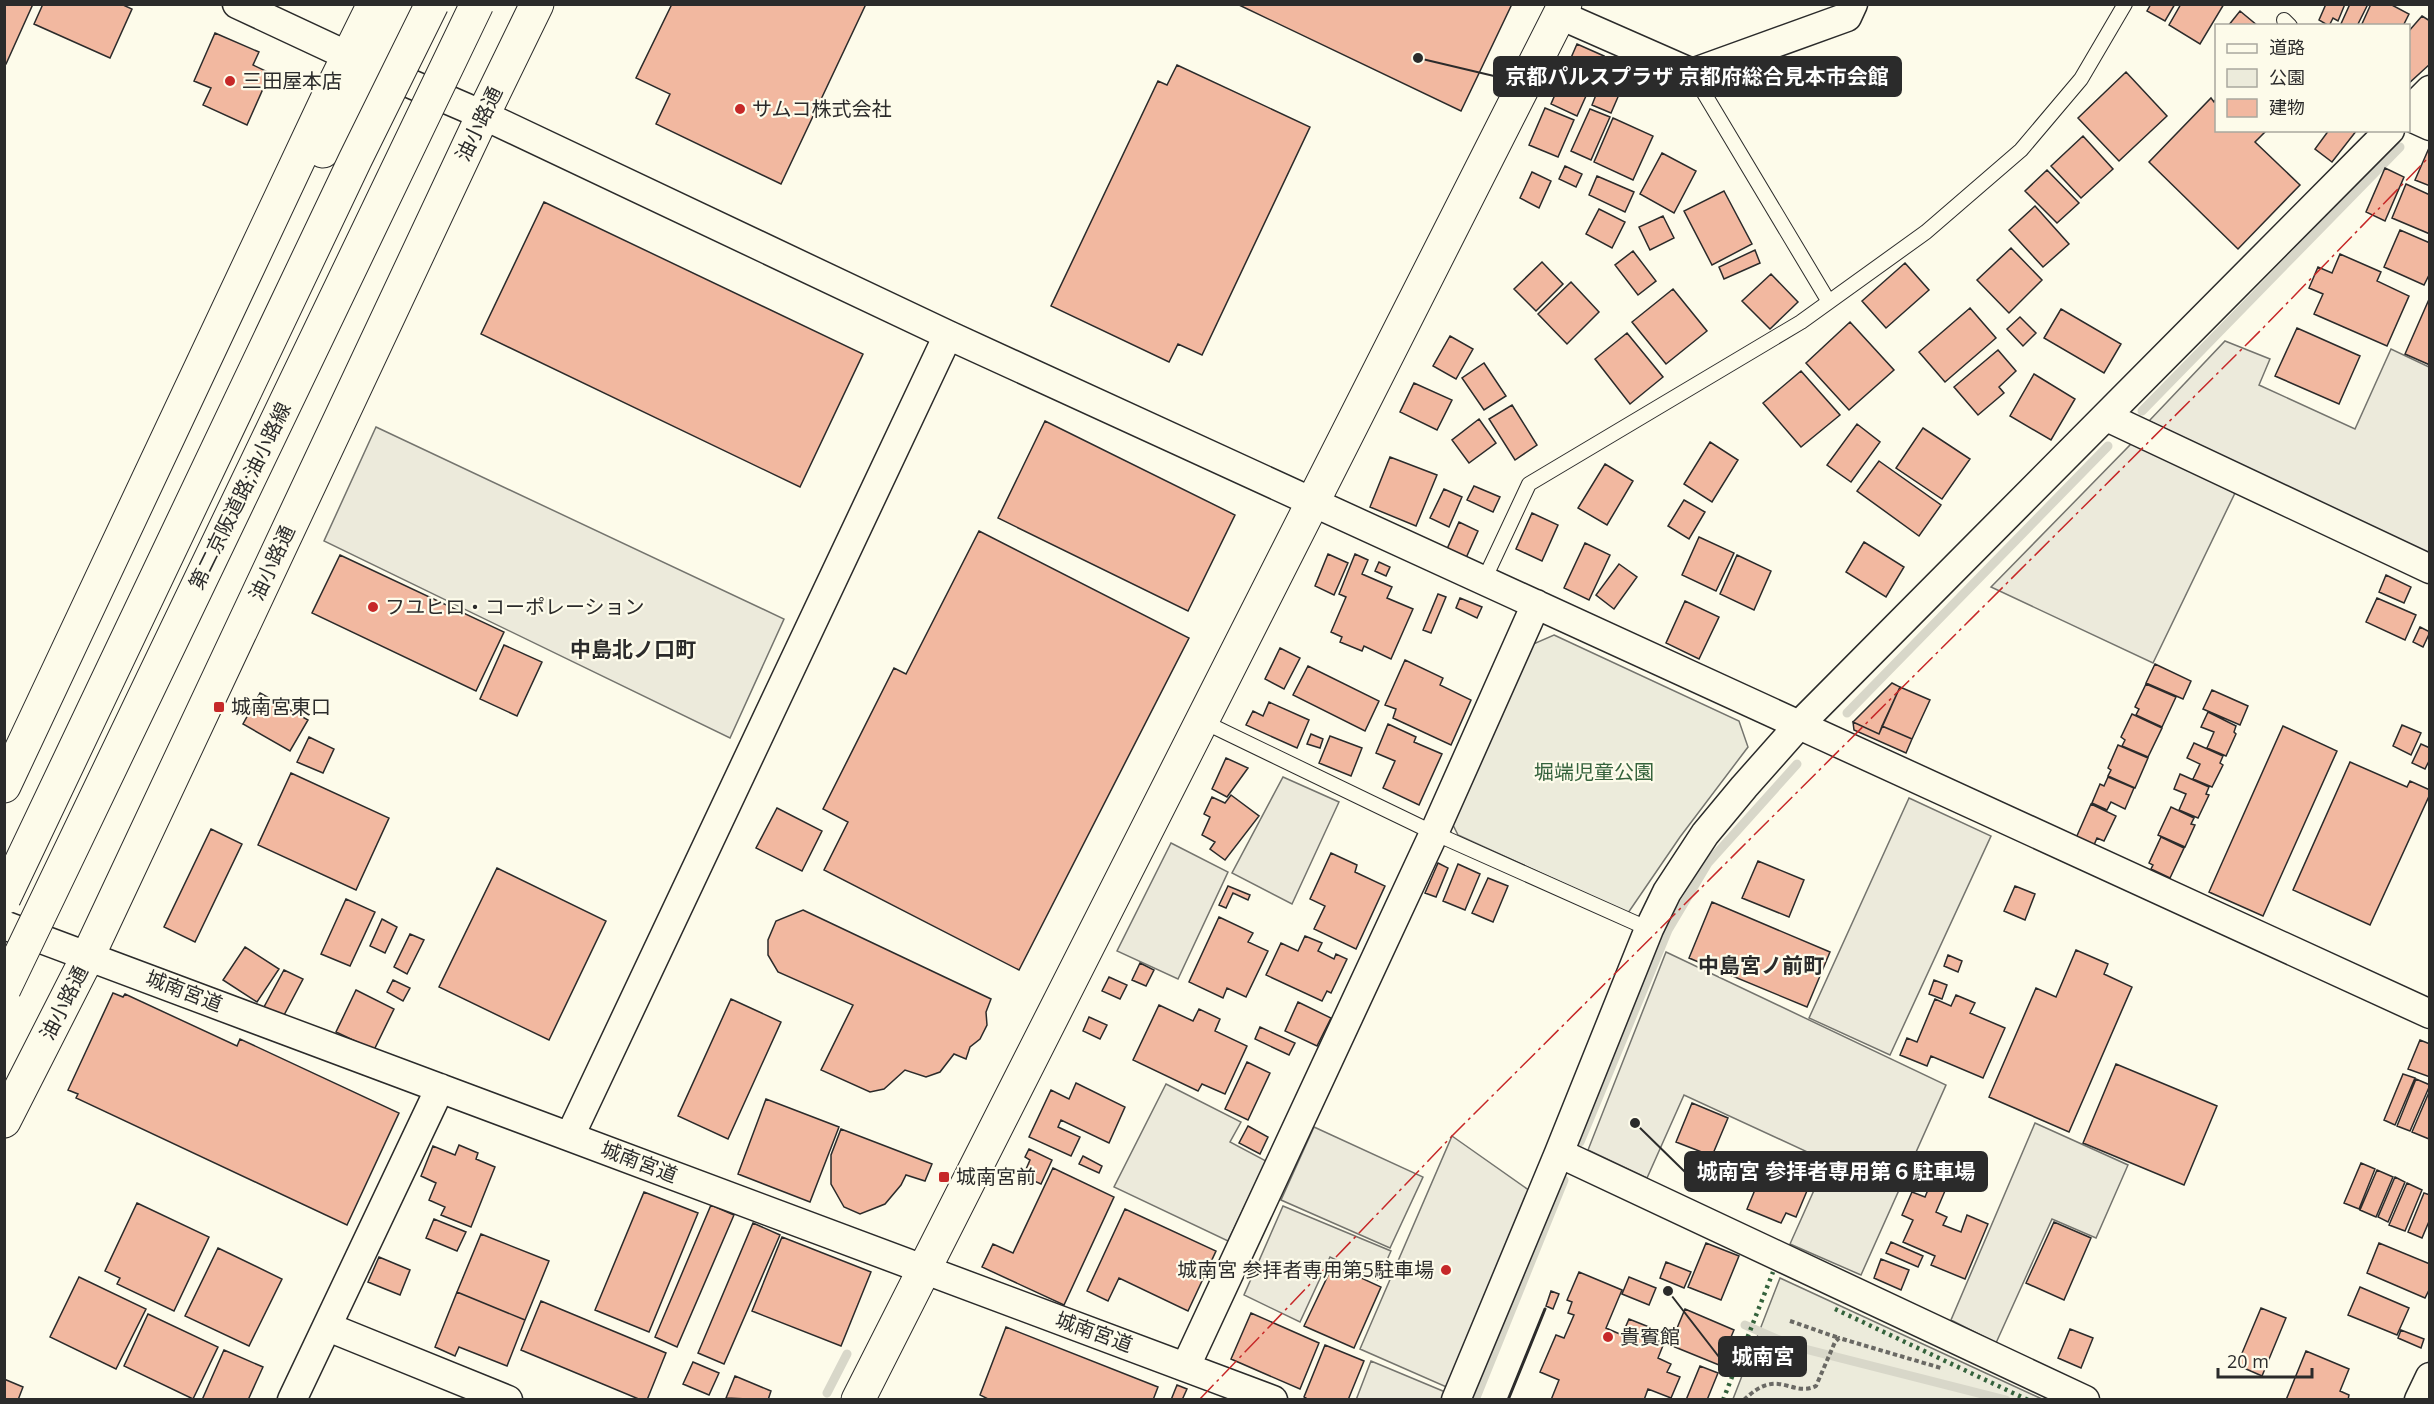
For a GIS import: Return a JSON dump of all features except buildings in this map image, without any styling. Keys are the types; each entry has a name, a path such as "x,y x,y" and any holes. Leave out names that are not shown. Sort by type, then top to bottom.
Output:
{"main road":[{"path":"361,61 374,4"},
{"path":"4,786 234,296 361,61 405,4"},
{"name":"第二京阪道路;油小路線","path":"4,898 432,4"},
{"name":"第二京阪道路;油小路線","path":"4,989 477,4"},
{"name":"油小路通","path":"4,1121 88,956 537,4"},
{"path":"858,1400 1563,10"}],"street":[{"path":"237,4 483,115 948,335 2430,1014"},
{"path":"1563,10 1692,73 1847,17 1853,4"},
{"path":"2410,113 2430,90"},
{"path":"2410,115 2430,126"},
{"path":"1456,1400 1649,929 1667,892 1705,834 1799,725 2388,132"},
{"path":"570,1136 948,335"},
{"path":"2107,417 2430,569"},
{"path":"1186,1366 1434,833 1536,604"},
{"name":"城南宮道","path":"4,925 1273,1400"},
{"path":"292,1400 440,1088"},
{"path":"1559,1153 2085,1400"},
{"path":"328,1327 508,1400"},
{"path":"2419,1400 2430,1377"}],"lane":[{"path":"1484,580 1529,484 1801,322 1926,232 2021,150 2081,79 2125,4"},
{"path":"1692,73 1830,302"},
{"path":"1202,721 1434,833 1649,929"}],"path":[{"path":"1790,1321 1947,1370"},
{"path":"1744,1400 1754,1390 1764,1385 1780,1383 1809,1390 1816,1386 1835,1342 1839,1338"}],"green space":[{"name":"堀端児童公園","path":"1554,635 1739,721 1748,747 1680,837 1628,913 1458,835 1453,825 1531,645"},
{"path":"1780,1278 2042,1399 1733,1399"}],"shaded area":[{"path":"2225,341 2270,359 2259,385 2355,429 2391,349 2429,367 2429,554 2149,421"},
{"path":"376,427 784,619 730,738 324,541"},
{"path":"2132,443 2235,493 2153,663 1991,587"},
{"path":"1283,777 1339,802 1292,904 1232,873"},
{"path":"1909,798 1991,836 1890,1055 1809,1018"},
{"path":"1171,843 1228,872 1178,979 1117,951"},
{"path":"1666,952 1946,1085 1861,1275 1790,1244 1827,1161 1684,1095 1647,1178 1588,1150"},
{"path":"1166,1084 1241,1122 1230,1142 1266,1161 1228,1241 1114,1187"},
{"path":"2035,1123 2128,1165 2096,1238 2052,1219 1996,1343 1951,1320"},
{"path":"1314,1127 1423,1177 1390,1248 1281,1200"},
{"name":"城南宮 参拝者専用第5駐車場","path":"1452,1136 1530,1191 1451,1389 1360,1349"},
{"path":"1283,1206 1391,1251 1378,1280 1330,1257 1300,1322 1244,1295"},
{"path":"1371,1361 1450,1394 1448,1399 1356,1400"}],"waterway":[{"path":"2142,411 2400,147"},
{"path":"1847,713 2108,446"},
{"path":"1580,1142 1668,930 1708,863 1797,764"},
{"path":"1475,1400 1564,1180"},
{"path":"1745,1325 1793,1346 2006,1400"},
{"path":"827,1393 847,1354"}],"hedge":[{"path":"1723,1400 1773,1272"},
{"path":"1835,1309 2028,1400"}],"wall":[{"path":"1508,1400 1545,1309"}],"power":[{"path":"1199,1400 1452,1136 2262,329 2430,156"}],"place":[{"name":"京都パルスプラザ 京都府総合見本市会館","path":"1418,58"},
{"name":"三田屋本店","path":"230,81"},
{"name":"サムコ株式会社","path":"740,109"},
{"name":"フユヒロ・コーポレーション","path":"373,607"},
{"name":"城南宮東口","path":"219,707"},
{"name":"城南宮 参拝者専用第６駐車場","path":"1635,1123"},
{"name":"城南宮前","path":"944,1177"},
{"name":"城南宮 参拝者専用第5駐車場","path":"1446,1270"},
{"name":"城南宮","path":"1668,1291"},
{"name":"貴賓館","path":"1608,1337"}],"district":[{"name":"中島北ノ口町","path":"633,650"},
{"name":"中島宮ノ前町","path":"1761,966"}]}
